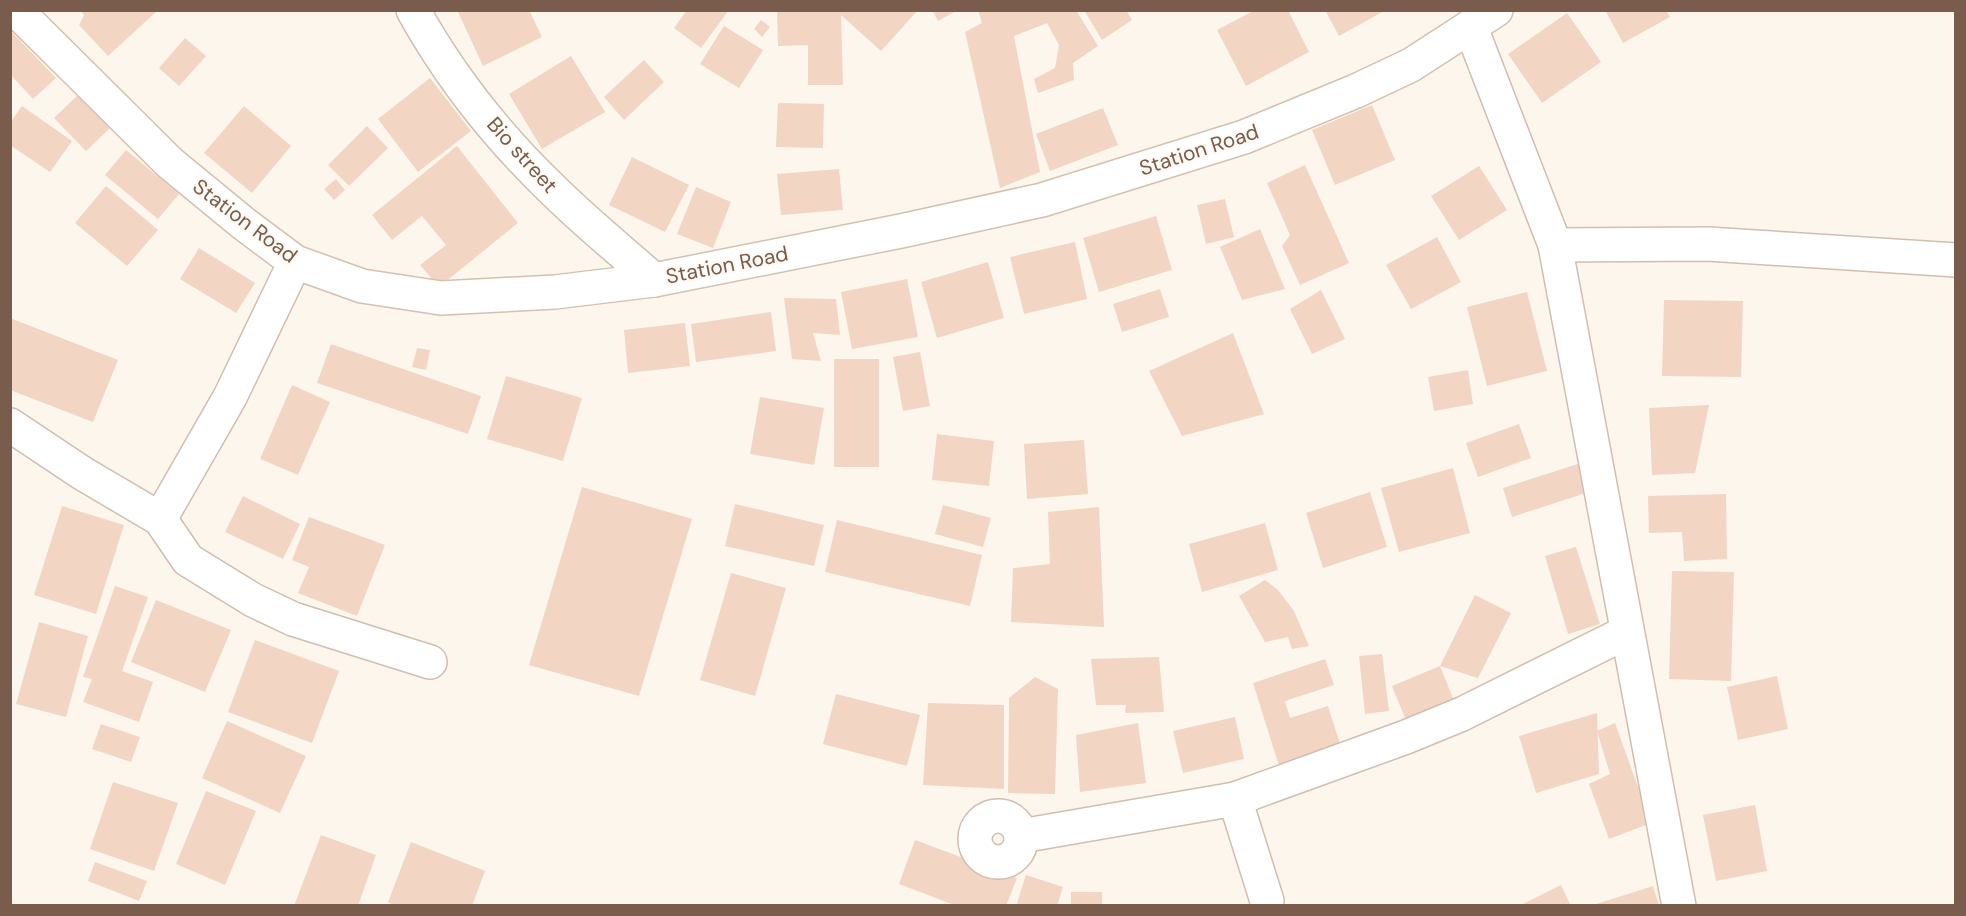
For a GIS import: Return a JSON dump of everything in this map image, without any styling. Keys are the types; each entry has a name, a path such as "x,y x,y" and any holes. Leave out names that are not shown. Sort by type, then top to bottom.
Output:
{"street":[{"name":"Station Road","path":"16,10 170,163 295,262 362,286 441,298 555,292 654,280 901,231 1042,200 1254,133 1356,91 1411,65 1484,19"},
{"name":"Bio street","path":"413,10 434,48 500,135 552,189 654,280"},
{"path":"1484,19 1555,245 1679,906"},
{"path":"1555,245 1708,244 1956,260"},
{"path":"160,519 230,397 295,262"},
{"path":"10,425 82,473 160,519 188,560 253,600 293,619 430,662"},
{"path":"1021,836 1235,799 1406,737 1462,714 1627,632"},
{"path":"1235,799 1267,901"}],"building":[{"path":"80,10 155,10 156,12 108,56 79,25 84,15"},
{"path":"457,10 529,10 542,37 483,66"},
{"path":"687,10 729,10 701,48 674,28"},
{"path":"777,10 918,10 881,51 841,15 843,85 808,85 808,45 778,46"},
{"path":"932,10 958,10 938,21"},
{"path":"978,10 1076,10 1098,46 1073,63 1074,80 1038,93 1034,79 1055,68 1059,45 1047,23 1014,36 1040,172 1000,188 965,32 982,23"},
{"path":"1084,10 1126,10 1132,20 1102,40"},
{"path":"1255,10 1288,10 1309,52 1246,86 1217,30"},
{"path":"1325,10 1386,10 1339,36"},
{"path":"1605,10 1666,10 1670,17 1623,43"},
{"path":"1567,13 1601,62 1542,103 1508,54"},
{"path":"761,20 770,27 762,37 754,29"},
{"path":"724,26 763,50 739,88 700,64"},
{"path":"10,30 56,78 33,99 10,74"},
{"path":"185,38 206,56 179,86 159,68"},
{"path":"571,56 605,112 542,149 509,94"},
{"path":"644,60 664,82 624,120 604,97"},
{"path":"430,78 471,131 418,172 378,119"},
{"path":"78,95 110,128 86,151 54,118"},
{"path":"778,103 824,104 823,148 776,147"},
{"path":"1372,105 1395,160 1335,185 1312,130"},
{"path":"22,106 72,141 50,172 10,145 10,123"},
{"path":"244,106 291,146 252,193 204,153"},
{"path":"1103,108 1118,145 1050,171 1036,134"},
{"path":"367,126 388,148 349,186 328,165"},
{"path":"457,146 518,223 439,287 420,265 446,245 422,216 392,240 372,215"},
{"path":"126,150 179,194 158,219 105,175"},
{"path":"632,157 689,185 665,232 609,205"},
{"path":"1305,165 1349,263 1300,285 1282,246 1290,235 1267,183"},
{"path":"1479,166 1507,210 1459,240 1431,196"},
{"path":"839,169 843,210 781,215 777,174"},
{"path":"336,179 345,190 334,200 324,189"},
{"path":"106,186 158,230 127,266 75,223"},
{"path":"696,187 731,202 713,248 677,234"},
{"path":"1225,199 1234,237 1206,244 1197,205"},
{"path":"1156,216 1172,270 1099,292 1083,238"},
{"path":"1260,229 1285,289 1242,300 1220,247"},
{"path":"1437,237 1461,282 1411,309 1386,265"},
{"path":"1075,242 1087,299 1024,314 1010,257"},
{"path":"199,248 255,283 236,313 180,279"},
{"path":"988,262 1004,318 937,338 921,282"},
{"path":"907,279 918,337 852,349 841,292"},
{"path":"1160,289 1169,317 1122,332 1113,304"},
{"path":"1321,290 1345,339 1312,354 1290,309"},
{"path":"1527,292 1547,371 1487,386 1467,307"},
{"path":"784,298 836,299 840,335 813,333 821,361 792,359"},
{"path":"1664,300 1743,301 1741,377 1662,376"},
{"path":"771,312 776,351 696,362 691,324"},
{"path":"10,318 118,360 93,422 10,390"},
{"path":"685,323 690,366 628,373 624,330"},
{"path":"1233,333 1264,414 1182,436 1149,371"},
{"path":"331,344 481,396 468,434 317,383"},
{"path":"417,348 430,350 426,370 412,367"},
{"path":"920,352 930,406 903,411 893,357"},
{"path":"834,359 879,359 879,467 834,467"},
{"path":"1468,370 1473,404 1434,411 1428,377"},
{"path":"506,376 582,398 563,461 487,439"},
{"path":"292,385 330,402 298,475 260,459"},
{"path":"760,397 824,408 814,465 750,454"},
{"path":"1709,405 1695,473 1652,475 1649,408"},
{"path":"1519,424 1531,458 1478,477 1466,443"},
{"path":"937,434 994,441 989,486 932,480"},
{"path":"1084,440 1088,494 1027,499 1024,444"},
{"path":"1587,461 1595,490 1512,517 1503,488"},
{"path":"1453,468 1470,533 1399,552 1381,488"},
{"path":"582,487 692,519 639,696 529,665"},
{"path":"1370,492 1387,547 1323,568 1306,513"},
{"path":"1726,494 1727,559 1684,561 1682,532 1649,533 1648,496"},
{"path":"243,496 300,524 283,559 225,532"},
{"path":"735,504 824,525 814,566 725,546"},
{"path":"943,505 991,518 983,547 935,534"},
{"path":"62,506 124,525 96,614 34,595"},
{"path":"1099,507 1104,627 1011,622 1013,568 1050,564 1048,512"},
{"path":"309,517 385,545 357,616 298,593 309,567 292,560"},
{"path":"837,520 982,555 970,606 825,572"},
{"path":"1265,523 1278,570 1202,592 1189,544"},
{"path":"1576,547 1600,624 1568,634 1545,556"},
{"path":"1672,571 1734,572 1731,681 1669,679"},
{"path":"731,573 786,588 755,696 700,680"},
{"path":"1265,580 1278,590 1294,611 1309,646 1292,649 1288,637 1265,642 1239,596"},
{"path":"115,586 148,597 122,671 153,682 139,722 83,702 92,679 83,677"},
{"path":"1475,595 1511,613 1478,678 1440,666"},
{"path":"156,600 231,630 205,692 131,662"},
{"path":"39,622 88,636 66,717 16,704"},
{"path":"255,640 339,671 312,743 228,712"},
{"path":"1382,654 1389,711 1365,714 1359,656"},
{"path":"1159,657 1164,712 1125,713 1126,705 1096,705 1091,659"},
{"path":"1325,659 1334,685 1285,701 1290,718 1328,706 1341,747 1279,766 1253,683"},
{"path":"1440,666 1455,703 1407,723 1392,686"},
{"path":"1777,676 1788,729 1738,740 1727,687"},
{"path":"1035,677 1058,689 1055,794 1008,793 1009,698"},
{"path":"836,694 920,715 907,766 823,744"},
{"path":"928,703 1004,705 1004,789 923,785"},
{"path":"1597,713 1599,774 1536,793 1519,736"},
{"path":"1235,717 1244,759 1183,773 1173,731"},
{"path":"227,721 306,756 280,813 202,778"},
{"path":"1138,723 1146,783 1080,792 1076,735"},
{"path":"1615,723 1651,823 1609,839 1589,784 1610,774 1597,731"},
{"path":"101,724 140,737 131,762 92,749"},
{"path":"113,782 178,803 154,871 90,849"},
{"path":"206,791 256,811 225,885 176,864"},
{"path":"1755,805 1767,871 1716,881 1703,815"},
{"path":"321,835 376,855 358,906 294,906"},
{"path":"915,840 1017,878 1006,906 957,906 899,884"},
{"path":"411,842 485,871 472,906 396,906 388,902"},
{"path":"95,862 147,881 139,901 88,881"},
{"path":"1026,875 1063,887 1057,906 1016,906"},
{"path":"1561,885 1571,906 1519,906"},
{"path":"1653,886 1659,906 1593,906 1593,905"},
{"path":"1071,892 1102,892 1102,906 1071,906"}]}
